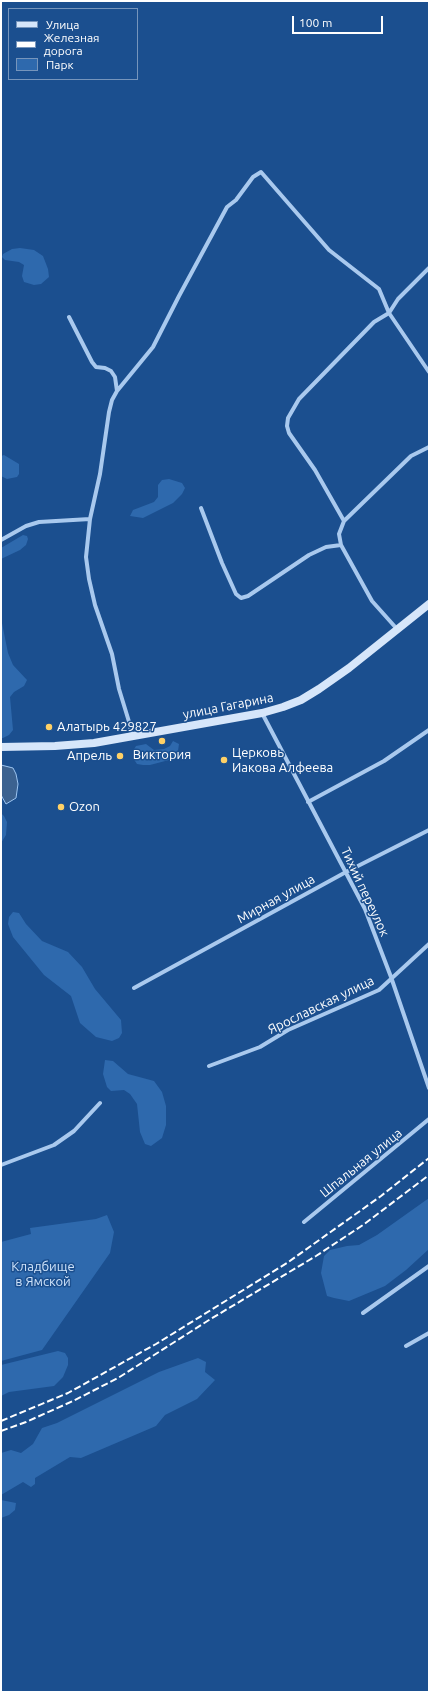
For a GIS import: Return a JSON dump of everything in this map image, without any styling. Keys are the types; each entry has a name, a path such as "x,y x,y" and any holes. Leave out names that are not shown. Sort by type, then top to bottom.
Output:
{"main road":[{"name":"улица Гагарина","path":"1,747 55,746 94,743 262,713 283,707 301,700 349,668 429,604"}],"street":[{"path":"131,736 130,725 119,690 112,654 95,605 86,557 90,519 100,474 109,412 112,400 117,391 153,347 227,207 236,200 253,177 261,172 329,250 379,289 389,313 429,372"},
{"path":"344,521 315,470 289,433 287,426 288,418 299,400 374,322 389,313 398,299 429,268"},
{"path":"69,317 92,362 96,367 105,368 111,371 115,377 117,391"},
{"path":"397,630 372,601 341,545 339,534 344,521 412,456 429,448"},
{"path":"201,508 222,563 236,594 241,598 248,596 309,555 326,547 341,545"},
{"path":"1,540 26,526 39,522 90,519"},
{"name":"Тихий переулок","path":"262,713 365,909 392,977 429,1088"},
{"path":"308,802 384,760 429,730"},
{"name":"Мирная улица","path":"134,988 346,872 429,830"},
{"name":"Ярославская улица","path":"209,1066 260,1047 288,1030 379,990 429,944"},
{"path":"1,1165 54,1145 74,1131 100,1103"},
{"name":"Шпальная улица","path":"304,1222 429,1120"},
{"path":"363,1313 429,1266"},
{"path":"406,1346 429,1333"}],"green space":[{"path":"20,248 34,250 43,256 48,269 49,277 41,284 34,285 24,282 22,276 24,265 19,262 5,260 2,257 3,254 12,249"},
{"path":"4,455 19,464 19,474 17,477 7,479 1,476 1,456"},
{"path":"169,479 182,483 185,488 182,494 173,503 143,518 130,516 133,510 154,502 158,497 158,485 162,480"},
{"path":"23,535 27,536 28,539 26,545 20,550 1,559 1,548"},
{"path":"1,618 8,653 13,665 27,680 24,686 14,692 10,697 13,730 9,735 3,738 1,738"},
{"path":"173,741 179,744 178,751 175,756 169,760 150,765 143,765 137,764 133,758 133,751 136,746 146,744 154,750 164,749 170,746"},
{"path":"1,813 7,822 6,835 1,843"},
{"path":"13,912 19,913 26,924 42,941 68,952 82,967 95,989 121,1020 122,1033 119,1038 112,1041 96,1037 80,1023 71,996 44,975 13,937 8,924 9,917"},
{"path":"105,1060 113,1061 128,1074 154,1081 162,1092 166,1106 166,1125 162,1138 151,1146 145,1144 140,1132 137,1104 130,1094 124,1090 111,1091 107,1087 103,1074"},
{"path":"429,1198 429,1249 406,1270 385,1286 349,1301 327,1296 321,1273 324,1256 330,1250 359,1245 377,1235"},
{"name":"Кладбище в Ямской","path":"107,1215 114,1232 110,1253 42,1350 1,1361 1,1242 31,1234 30,1228 96,1219"},
{"path":"58,1351 65,1353 68,1358 68,1365 63,1377 54,1386 9,1392 1,1396 1,1365"},
{"path":"198,1358 206,1362 205,1372 215,1380 197,1399 165,1415 156,1426 81,1458 70,1457 35,1478 35,1484 31,1487 23,1482 1,1495 1,1453 11,1450 21,1453 33,1444 42,1428 57,1423 159,1372"},
{"path":"1,1500 16,1503 15,1510 9,1515 1,1518"}],"shaded area":[{"path":"1,765 13,768 18,784 16,798 6,804 1,795"}],"railway":[{"path":"1,1421 68,1393 156,1344 287,1263 381,1196 429,1158"},
{"path":"1,1431 26,1422 73,1401 118,1378 209,1320 316,1256 363,1225 429,1175"}],"place":[{"name":"Алатырь 429827","path":"49,727"},
{"name":"Виктория","path":"162,741"},
{"name":"Апрель","path":"120,756"},
{"name":"Церковь Иакова Алфеева","path":"224,760"},
{"name":"Ozon","path":"61,807"}]}
